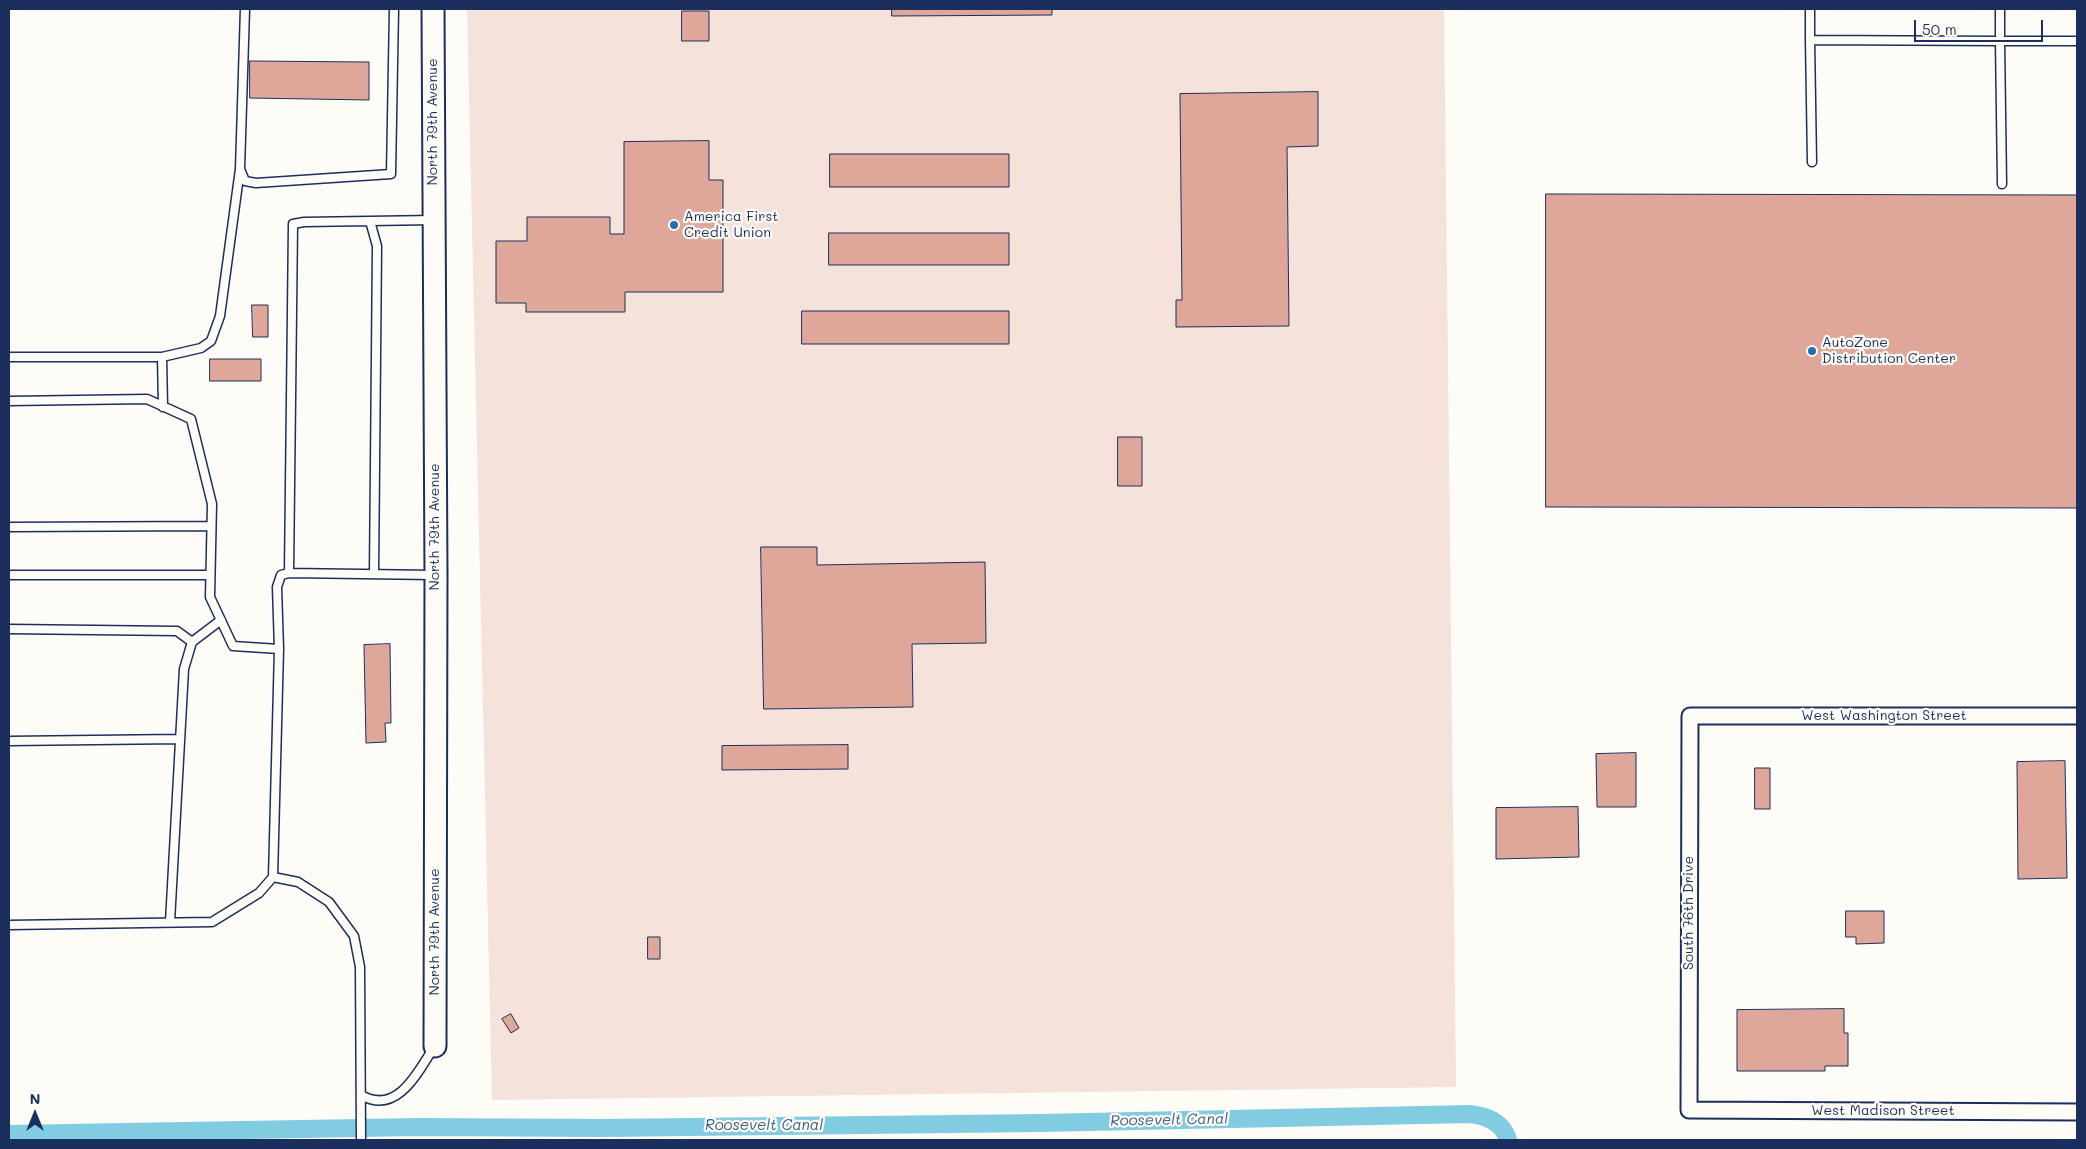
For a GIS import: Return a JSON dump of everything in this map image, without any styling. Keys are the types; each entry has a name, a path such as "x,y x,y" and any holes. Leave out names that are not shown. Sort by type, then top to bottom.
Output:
{"street":[{"name":"North 79th Avenue","path":"433,9 436,575 435,1046"},
{"name":"West Washington Street","path":"1690,716 2077,716"},
{"name":"South 76th Drive","path":"1689,1110 1690,716"},
{"name":"West Madison Street","path":"1689,1110 2077,1112"}],"lane":[{"path":"9,358 162,357 201,348 212,341 220,316 240,169 245,9"},
{"path":"240,169 245,181 256,183 391,174 394,9"},
{"path":"1810,9 1812,162"},
{"path":"2000,9 2002,184"},
{"path":"1810,40 2077,41"},
{"path":"289,573 293,224 304,222 434,220"},
{"path":"370,221 377,246 374,574"},
{"path":"162,357 164,407"},
{"path":"9,401 147,399 191,419 212,504 210,597 233,646 279,649"},
{"path":"9,527 211,526"},
{"path":"9,925 212,922 260,893 273,877 279,649 277,587 281,575 289,573 436,575"},
{"path":"9,575 210,575"},
{"path":"170,922 184,669 192,642 221,620"},
{"path":"9,630 177,631 192,642"},
{"path":"9,741 180,739"},
{"path":"273,877 298,882 329,902 354,936 360,967 361,1140"},
{"path":"361,1095 370,1101 390,1098 408,1088 435,1046"}],"shaded area":[{"path":"467,9 1444,9 1456,1087 492,1100"}],"building":[{"path":"892,9 1052,9 1052,15 892,16"},
{"path":"682,11 709,11 709,41 682,41"},
{"path":"250,61 369,62 369,100 250,98"},
{"path":"1318,92 1318,146 1287,147 1289,326 1176,327 1176,300 1182,300 1180,94"},
{"name":"America First Credit Union","path":"709,141 709,180 723,180 723,292 625,292 625,312 526,312 526,303 496,303 496,241 527,241 527,217 610,217 610,234 624,234 624,142"},
{"path":"830,154 1009,154 1009,187 830,187"},
{"name":"AutoZone Distribution Center","path":"1546,194 2077,195 2077,508 1546,507"},
{"path":"829,233 1009,233 1009,265 829,265"},
{"path":"252,305 268,305 268,337 253,337"},
{"path":"802,311 1009,311 1009,344 802,344"},
{"path":"210,359 261,359 261,381 210,381"},
{"path":"1118,437 1142,437 1142,486 1118,486"},
{"path":"761,547 817,547 817,565 985,562 986,643 912,644 913,707 764,709"},
{"path":"390,644 391,723 385,723 386,742 366,743 364,645"},
{"path":"848,745 848,769 722,770 722,746"},
{"path":"1636,753 1636,807 1597,807 1596,754"},
{"path":"2065,761 2067,878 2018,879 2017,762"},
{"path":"1755,768 1770,768 1770,809 1755,809"},
{"path":"1578,807 1579,857 1496,859 1496,808"},
{"path":"1846,911 1884,911 1884,943 1856,944 1856,937 1846,937"},
{"path":"648,937 660,937 660,959 648,959"},
{"path":"1844,1009 1844,1033 1848,1033 1848,1066 1825,1066 1825,1071 1737,1071 1737,1010"},
{"path":"511,1014 519,1028 511,1033 502,1019"}],"waterway":[{"name":"Roosevelt Canal","path":"9,1134 418,1127 603,1128 1040,1123 1470,1114 1494,1121 1506,1134 1508,1140"}],"place":[{"name":"America First Credit Union","path":"674,225"},
{"name":"AutoZone Distribution Center","path":"1812,351"}]}
